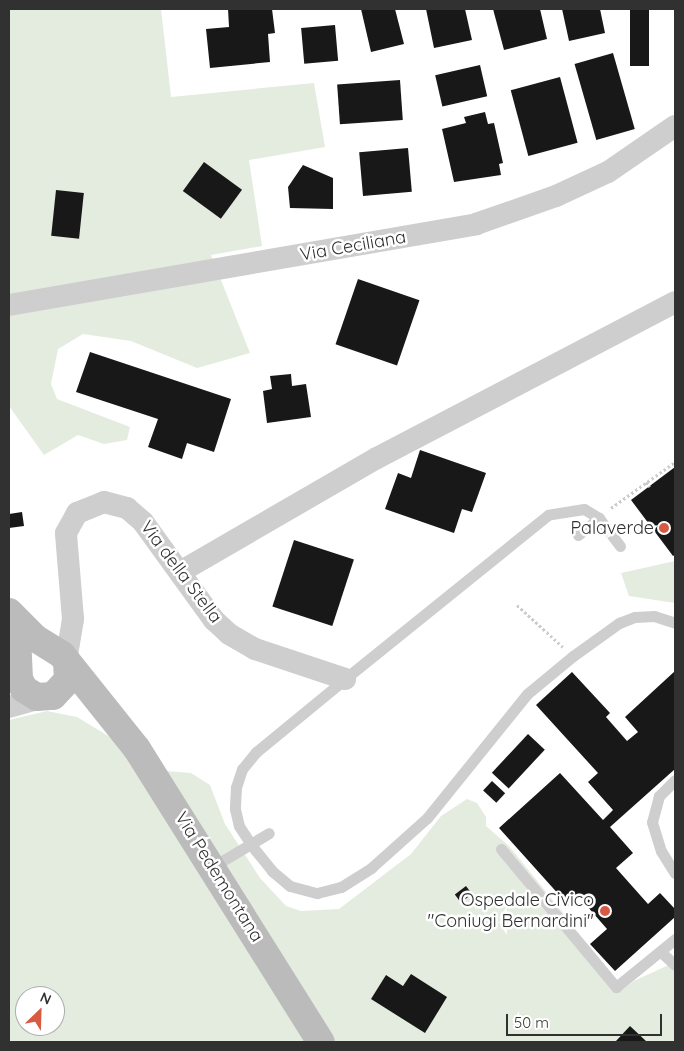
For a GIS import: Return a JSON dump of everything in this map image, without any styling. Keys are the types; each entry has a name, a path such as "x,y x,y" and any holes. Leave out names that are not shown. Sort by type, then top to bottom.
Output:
{"street":[{"name":"Via Ceciliana","path":"9,305 476,224 556,196 608,172 675,126"},
{"path":"180,572 377,458 675,302"},
{"name":"Via della Stella","path":"60,655 73,605 66,533 77,513 94,503 112,503 138,516 214,620 236,638 345,679"},
{"name":"Via Pedemontana","path":"9,613 27,632 60,655 111,715 160,783 314,1040"},
{"name":"Via Pedemontana","path":"9,613 17,635 24,689 111,715"},
{"path":"9,694 20,665 35,648 60,655 68,680 62,690 47,697 9,707"}],"lane":[{"path":"620,546 599,518 584,510 548,515 345,679 256,752 242,769 236,787 235,809 240,826 252,846 276,875 304,891 330,891 355,879 428,818 527,694 573,656 619,623 635,617 654,616 675,623"},
{"path":"578,535 599,518"},
{"path":"675,780 659,796 652,822 661,851 675,873"},
{"path":"212,867 252,846 269,833"},
{"path":"501,849 613,985 625,983 675,938"},
{"path":"661,952 675,964"}],"path":[{"path":"599,518 675,462"},
{"path":"646,482 650,486"},
{"path":"517,605 573,656"}],"shaded area":[{"path":"9,9 161,9 171,97 314,83 325,147 249,160 262,246 211,255 250,353 197,368 131,341 83,334 58,349 51,384 57,399 130,427 127,440 104,444 78,435 44,455 9,406"},
{"path":"675,561 675,603 629,596 621,573"},
{"path":"47,711 77,717 166,771 191,773 210,785 225,824 260,878 286,906 301,911 339,909 411,854 441,816 467,799 477,803 486,817 486,826 509,846 568,919 608,985 619,992 634,981 675,962 675,1042 9,1042 9,720"}],"building":[{"path":"228,9 272,9 275,33 268,34 270,62 210,68 206,29 229,27"},
{"path":"361,9 395,9 404,44 371,52"},
{"path":"426,9 465,9 472,40 434,48"},
{"path":"493,9 540,9 547,39 504,50"},
{"path":"562,9 600,9 605,33 569,41"},
{"path":"630,9 649,9 649,66 630,66"},
{"path":"335,25 338,61 304,64 301,28"},
{"path":"613,53 635,129 596,140 575,64"},
{"path":"480,65 487,96 442,107 435,75"},
{"path":"560,77 578,143 528,156 511,90"},
{"path":"400,80 403,120 340,124 337,84"},
{"path":"485,112 488,124 494,123 503,163 499,164 501,175 454,182 442,129 466,123 464,117"},
{"path":"408,148 412,192 363,196 359,152"},
{"path":"204,162 242,190 221,219 183,191"},
{"path":"303,165 333,178 333,209 290,208 288,187"},
{"path":"56,190 84,193 79,239 51,236"},
{"path":"358,279 419,300 397,365 336,344"},
{"path":"90,352 231,399 214,452 187,443 182,459 148,447 158,419 76,392"},
{"path":"291,374 292,386 306,384 311,417 267,423 263,391 272,389 270,376"},
{"path":"420,450 486,473 472,512 462,509 454,533 385,509 398,473 411,478"},
{"name":"Palaverde","path":"675,467 675,555 673,556 631,500"},
{"path":"22,512 24,526 9,528 9,514"},
{"path":"294,540 354,559 332,626 272,607"},
{"name":"Ospedale Civico \"Coniugi Bernardini\"","path":"675,671 675,769 610,827 633,853 616,868 648,904 660,893 675,909 675,917 615,971 590,944 607,929 580,898 570,907 499,828 560,773 603,820 613,810 588,782 598,773 536,705 572,672 610,713 606,717 627,741 638,732 625,717"},
{"path":"528,734 545,750 509,788 492,773"},
{"path":"492,781 505,793 496,803 483,791"},
{"path":"466,886 472,894 461,902 455,894"},
{"path":"411,974 447,997 425,1033 371,999 386,975 403,986"},
{"path":"630,1026 647,1042 616,1041"}],"place":[{"name":"Palaverde","path":"664,528"},
{"name":"Ospedale Civico \"Coniugi Bernardini\"","path":"605,911"}]}
